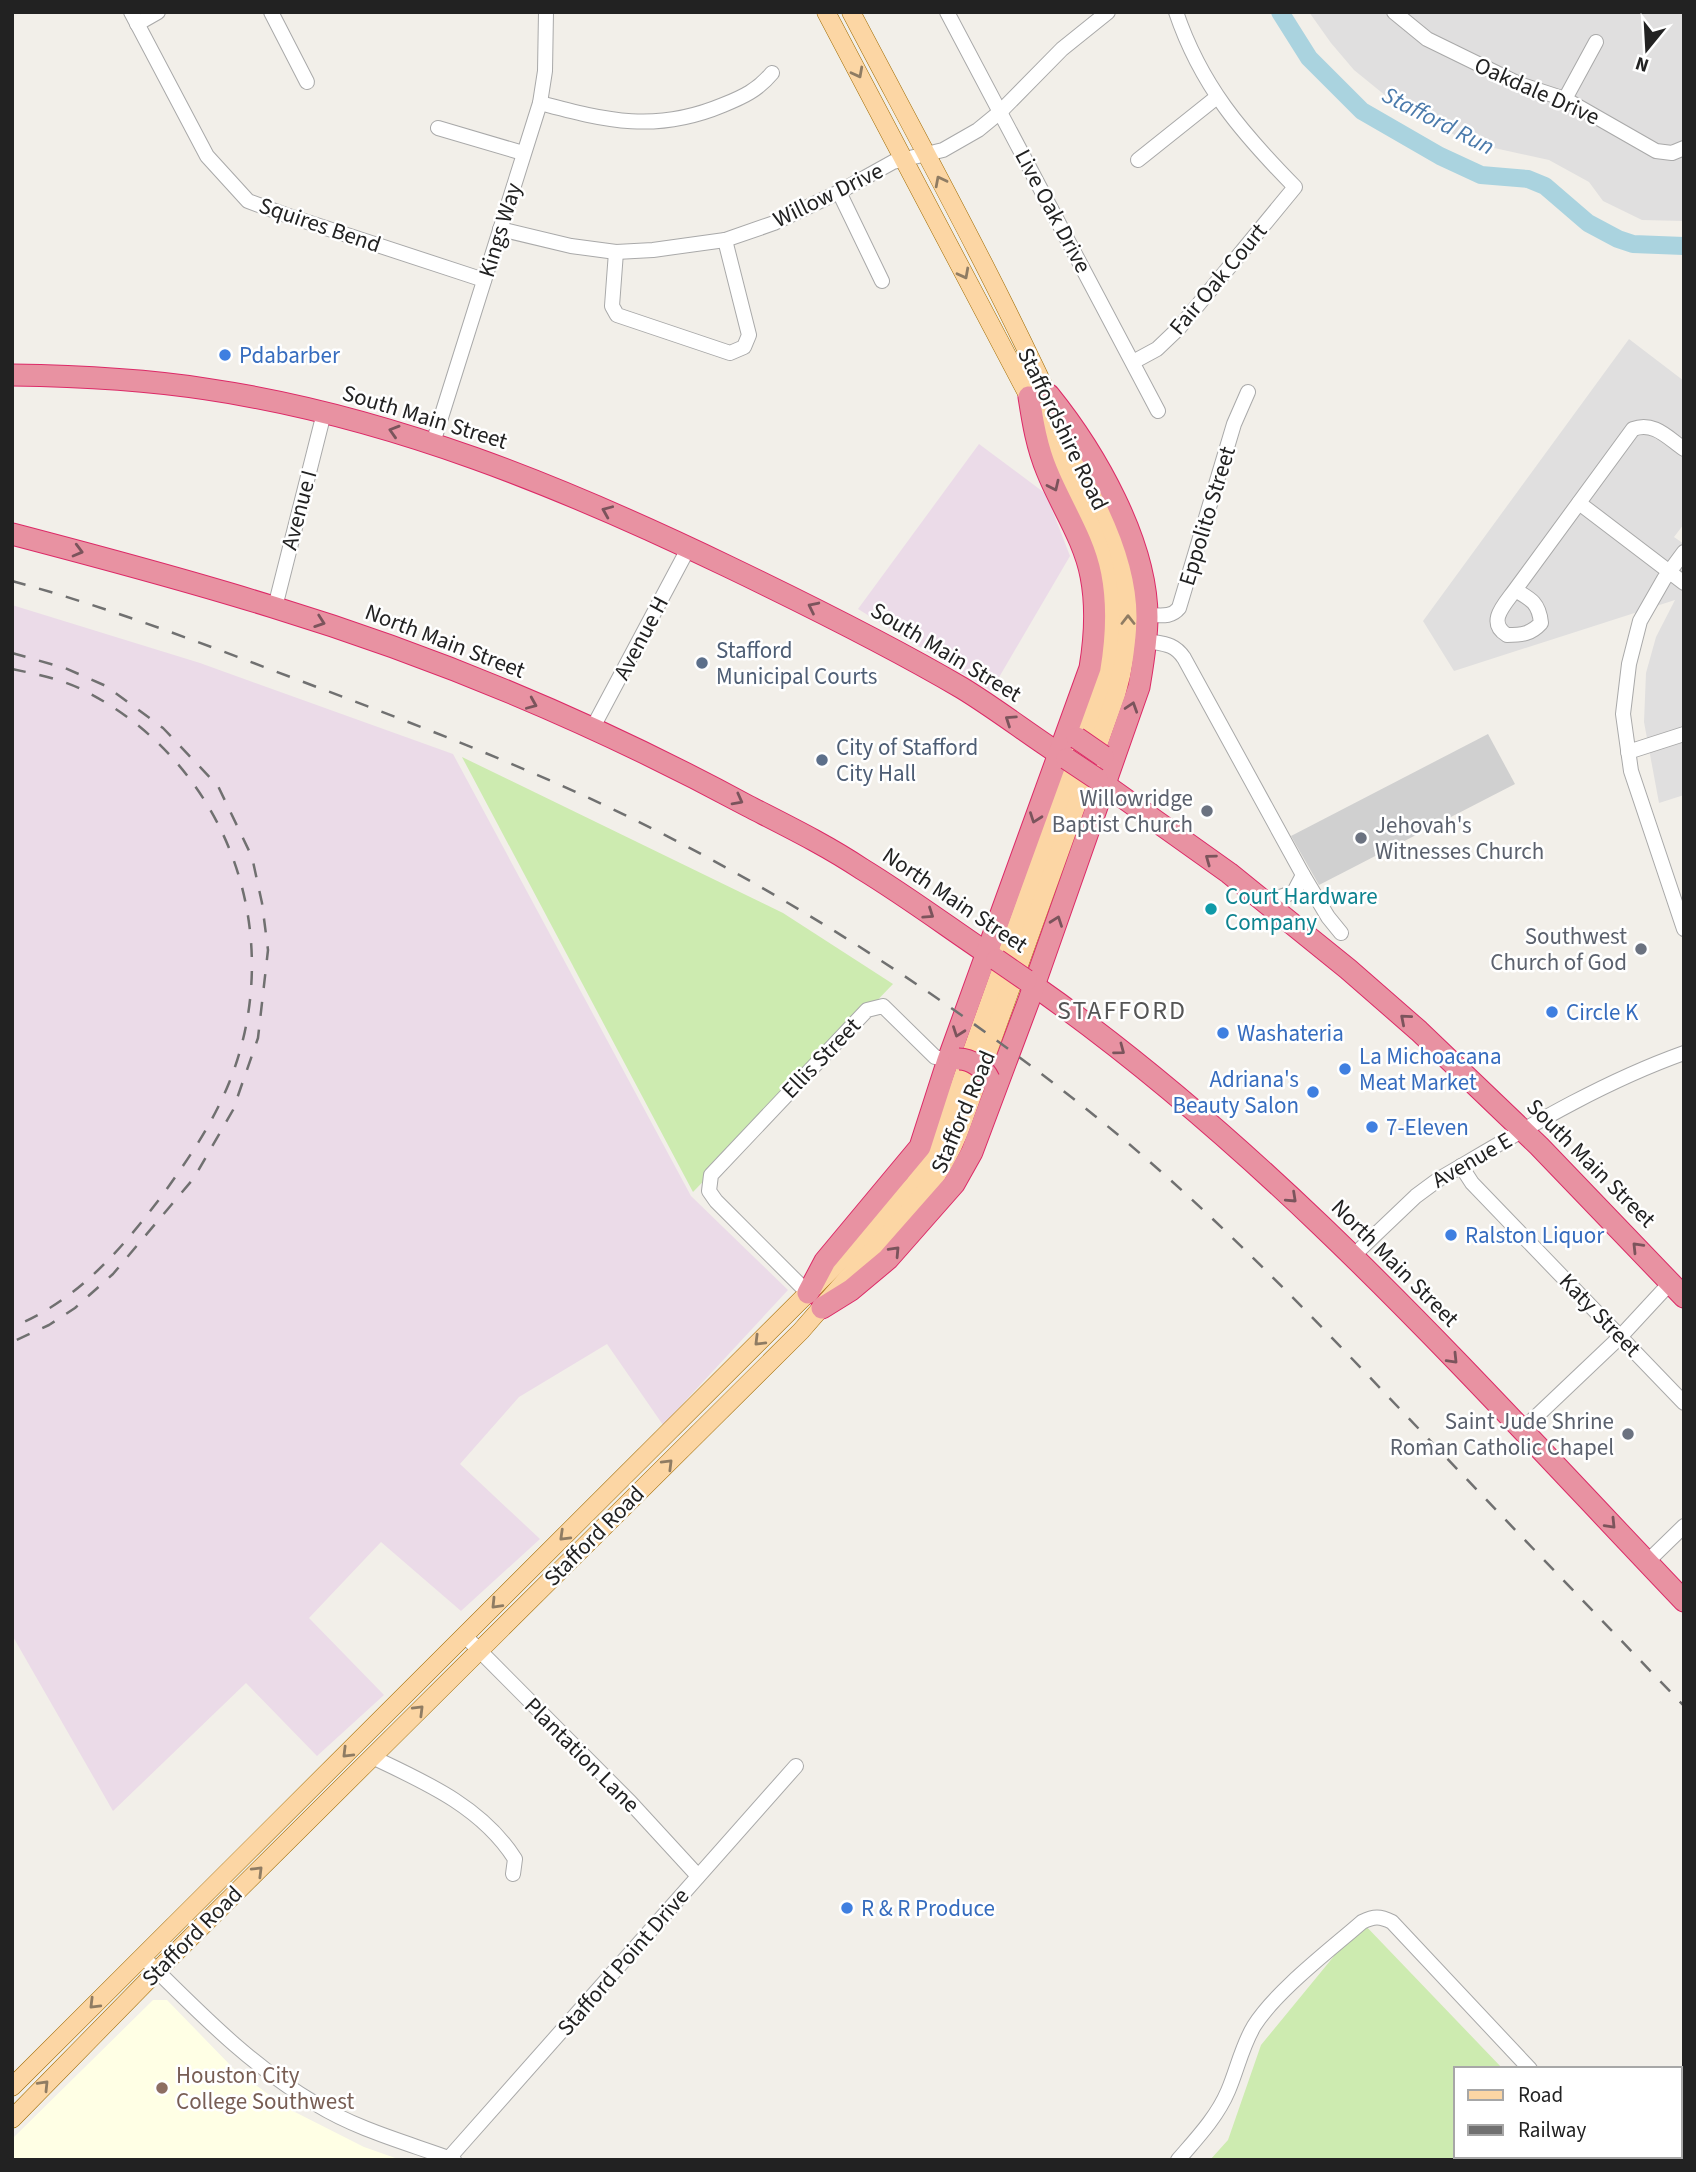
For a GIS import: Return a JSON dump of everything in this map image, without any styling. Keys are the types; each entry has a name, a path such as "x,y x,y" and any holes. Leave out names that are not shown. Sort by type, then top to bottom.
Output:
{"highway":[{"name":"South Main Street","path":"12,375 135,380 207,389 324,413 433,443 549,486 689,547 884,645 965,690 1188,843 1266,902 1419,1031 1523,1131 1677,1289"},
{"path":"815,1301 851,1290 888,1259 954,1184 972,1152 992,1083 1110,754 1139,687 1147,641 1147,615 1145,589 1127,523 1074,427 1039,396"},
{"path":"815,1301 825,1261 920,1147 992,957 1062,756 1075,730 1095,641 1094,598 1091,574 1083,549 1047,471 1035,435 1039,396"},
{"name":"North Main Street","path":"12,534 275,607 378,642 486,684 685,772 862,869 1030,983 1142,1067 1209,1122 1353,1255 1684,1601"},
{"path":"1075,730 1110,754"},
{"path":"953,1060 968,1059 986,1072 992,1083"}],"main road":[{"name":"Staffordshire Road","path":"826,12 904,159 1039,396"},
{"name":"Staffordshire Road","path":"851,12 926,154 1039,396 1101,546 1111,582 1113,632 1106,676 1046,868"},
{"name":"Stafford Road","path":"12,2087 465,1636 917,1204 949,1157 1046,868"},
{"name":"Stafford Road","path":"12,2119 479,1650 757,1377 815,1301"}],"street":[{"path":"134,18 158,12"},
{"path":"271,12 307,82"},
{"name":"Kings Way","path":"433,443 540,103 545,71 545,12"},
{"name":"Live Oak Drive","path":"947,12 1158,411"},
{"name":"Willow Drive","path":"500,229 571,246 616,252 725,240 774,223 839,192 892,162 943,150 978,130 1000,112 1062,49 1108,12"},
{"path":"1138,160 1217,97 1184,35 1177,12"},
{"name":"Oakdale Drive","path":"1394,12 1427,39 1519,84 1564,99 1656,151 1672,153 1684,148"},
{"name":"Squires Bend","path":"134,18 207,156 248,201 485,280"},
{"path":"1564,99 1596,42"},
{"path":"540,103 617,121 671,120 701,114 746,96 762,85 772,73"},
{"name":"Fair Oak Court","path":"1133,362 1157,349 1179,328 1295,187 1242,132 1217,97"},
{"path":"438,128 523,153"},
{"path":"839,192 882,281"},
{"path":"616,252 612,306 617,315 730,354 744,347 749,335 725,240"},
{"name":"Eppolito Street","path":"1147,615 1166,616 1174,614 1179,608 1234,424 1248,392"},
{"name":"Avenue I","path":"275,607 324,413"},
{"path":"1515,590 1633,429 1648,426 1656,428 1684,449"},
{"path":"1579,503 1684,583"},
{"name":"Avenue H","path":"592,729 689,547"},
{"path":"1684,552 1640,621 1629,664 1623,714 1631,771 1684,929"},
{"path":"1147,641 1178,648 1303,875 1328,917 1342,933"},
{"path":"1628,752 1684,734"},
{"path":"1266,902 1294,892 1303,875"},
{"name":"Ellis Street","path":"815,1301 716,1201 709,1191 708,1182 715,1168 867,1010 883,1006 935,1057 953,1060"},
{"name":"Avenue E","path":"1353,1255 1423,1189 1613,1081 1684,1053"},
{"name":"Katy Street","path":"1461,1166 1472,1183 1684,1403"},
{"path":"1521,1431 1621,1336 1677,1289"},
{"path":"1647,1562 1684,1526"},
{"name":"Plantation Lane","path":"465,1636 630,1802 698,1876"},
{"path":"372,1757 448,1795 484,1822 515,1858 513,1874"},
{"name":"Stafford Point Drive","path":"452,2159 796,1766"},
{"path":"1178,2160 1207,2127 1221,2106 1254,2025 1304,1973 1372,1917 1382,1917 1392,1923 1528,2067"},
{"path":"142,1956 231,2043 273,2077 318,2106 367,2129 452,2159"}],"shaded area":[{"path":"1309,12 1684,12 1684,221 1642,220 1603,201 1589,182 1549,160 1467,142 1386,96 1354,70"},
{"path":"1629,339 1684,381 1684,524 1674,537 1684,544 1684,795 1659,803 1644,722 1646,673 1656,637 1675,600 1454,671 1423,621"},
{"path":"979,444 1046,494 1070,556 991,691 858,609"},
{"path":"12,605 200,663 453,754 691,1196 788,1290 663,1425 607,1344 519,1397 460,1464 540,1539 461,1611 381,1542 309,1618 384,1695 317,1756 246,1683 113,1811 12,1635"},
{"path":"1488,734 1515,784 1319,885 1291,836"},
{"name":"Houston City College Southwest","path":"153,2000 167,2000 234,2069 287,2108 364,2147 401,2160 12,2160 12,2139"}],"green space":[{"path":"462,757 783,913 893,984 693,1192"},
{"path":"1362,1922 1501,2067 1454,2067 1454,2158 1525,2158 1210,2160 1228,2140 1261,2045"}],"waterway":[{"name":"Stafford Run","path":"1280,12 1309,58 1362,111 1440,156 1481,175 1528,179 1545,186 1588,223 1618,239 1633,244 1684,246"}],"railway":[{"path":"12,581 202,643 433,732 550,781 627,816 750,881 870,953 928,992 1095,1116 1214,1220 1326,1332 1684,1706"},
{"path":"12,653 65,668 106,686 163,728 218,786 252,857 268,950 258,1038 233,1110 194,1178 113,1274 75,1308 49,1325 12,1342"},
{"path":"12,669 57,680 83,690 133,722 175,761 209,807 233,858 247,912 252,969 246,1026 229,1083 207,1128 189,1156 146,1217 96,1273 57,1304 12,1327"}],"place":[{"name":"Pdabarber","path":"225,355"},
{"name":"Stafford Municipal Courts","path":"702,663"},
{"name":"City of Stafford City Hall","path":"822,760"},
{"name":"Willowridge Baptist Church","path":"1207,811"},
{"name":"Jehovah's Witnesses Church","path":"1361,838"},
{"name":"Court Hardware Company","path":"1211,909"},
{"name":"Southwest Church of God","path":"1641,949"},
{"name":"Circle K","path":"1552,1012"},
{"name":"Washateria","path":"1223,1033"},
{"name":"La Michoacana Meat Market","path":"1345,1069"},
{"name":"Adriana's Beauty Salon","path":"1313,1092"},
{"name":"7-Eleven","path":"1372,1127"},
{"name":"Ralston Liquor","path":"1451,1235"},
{"name":"Saint Jude Shrine Roman Catholic Chapel","path":"1628,1434"},
{"name":"R & R Produce","path":"847,1908"},
{"name":"Houston City College Southwest","path":"162,2088"}],"district":[{"name":"STAFFORD","path":"1122,1010"}]}
